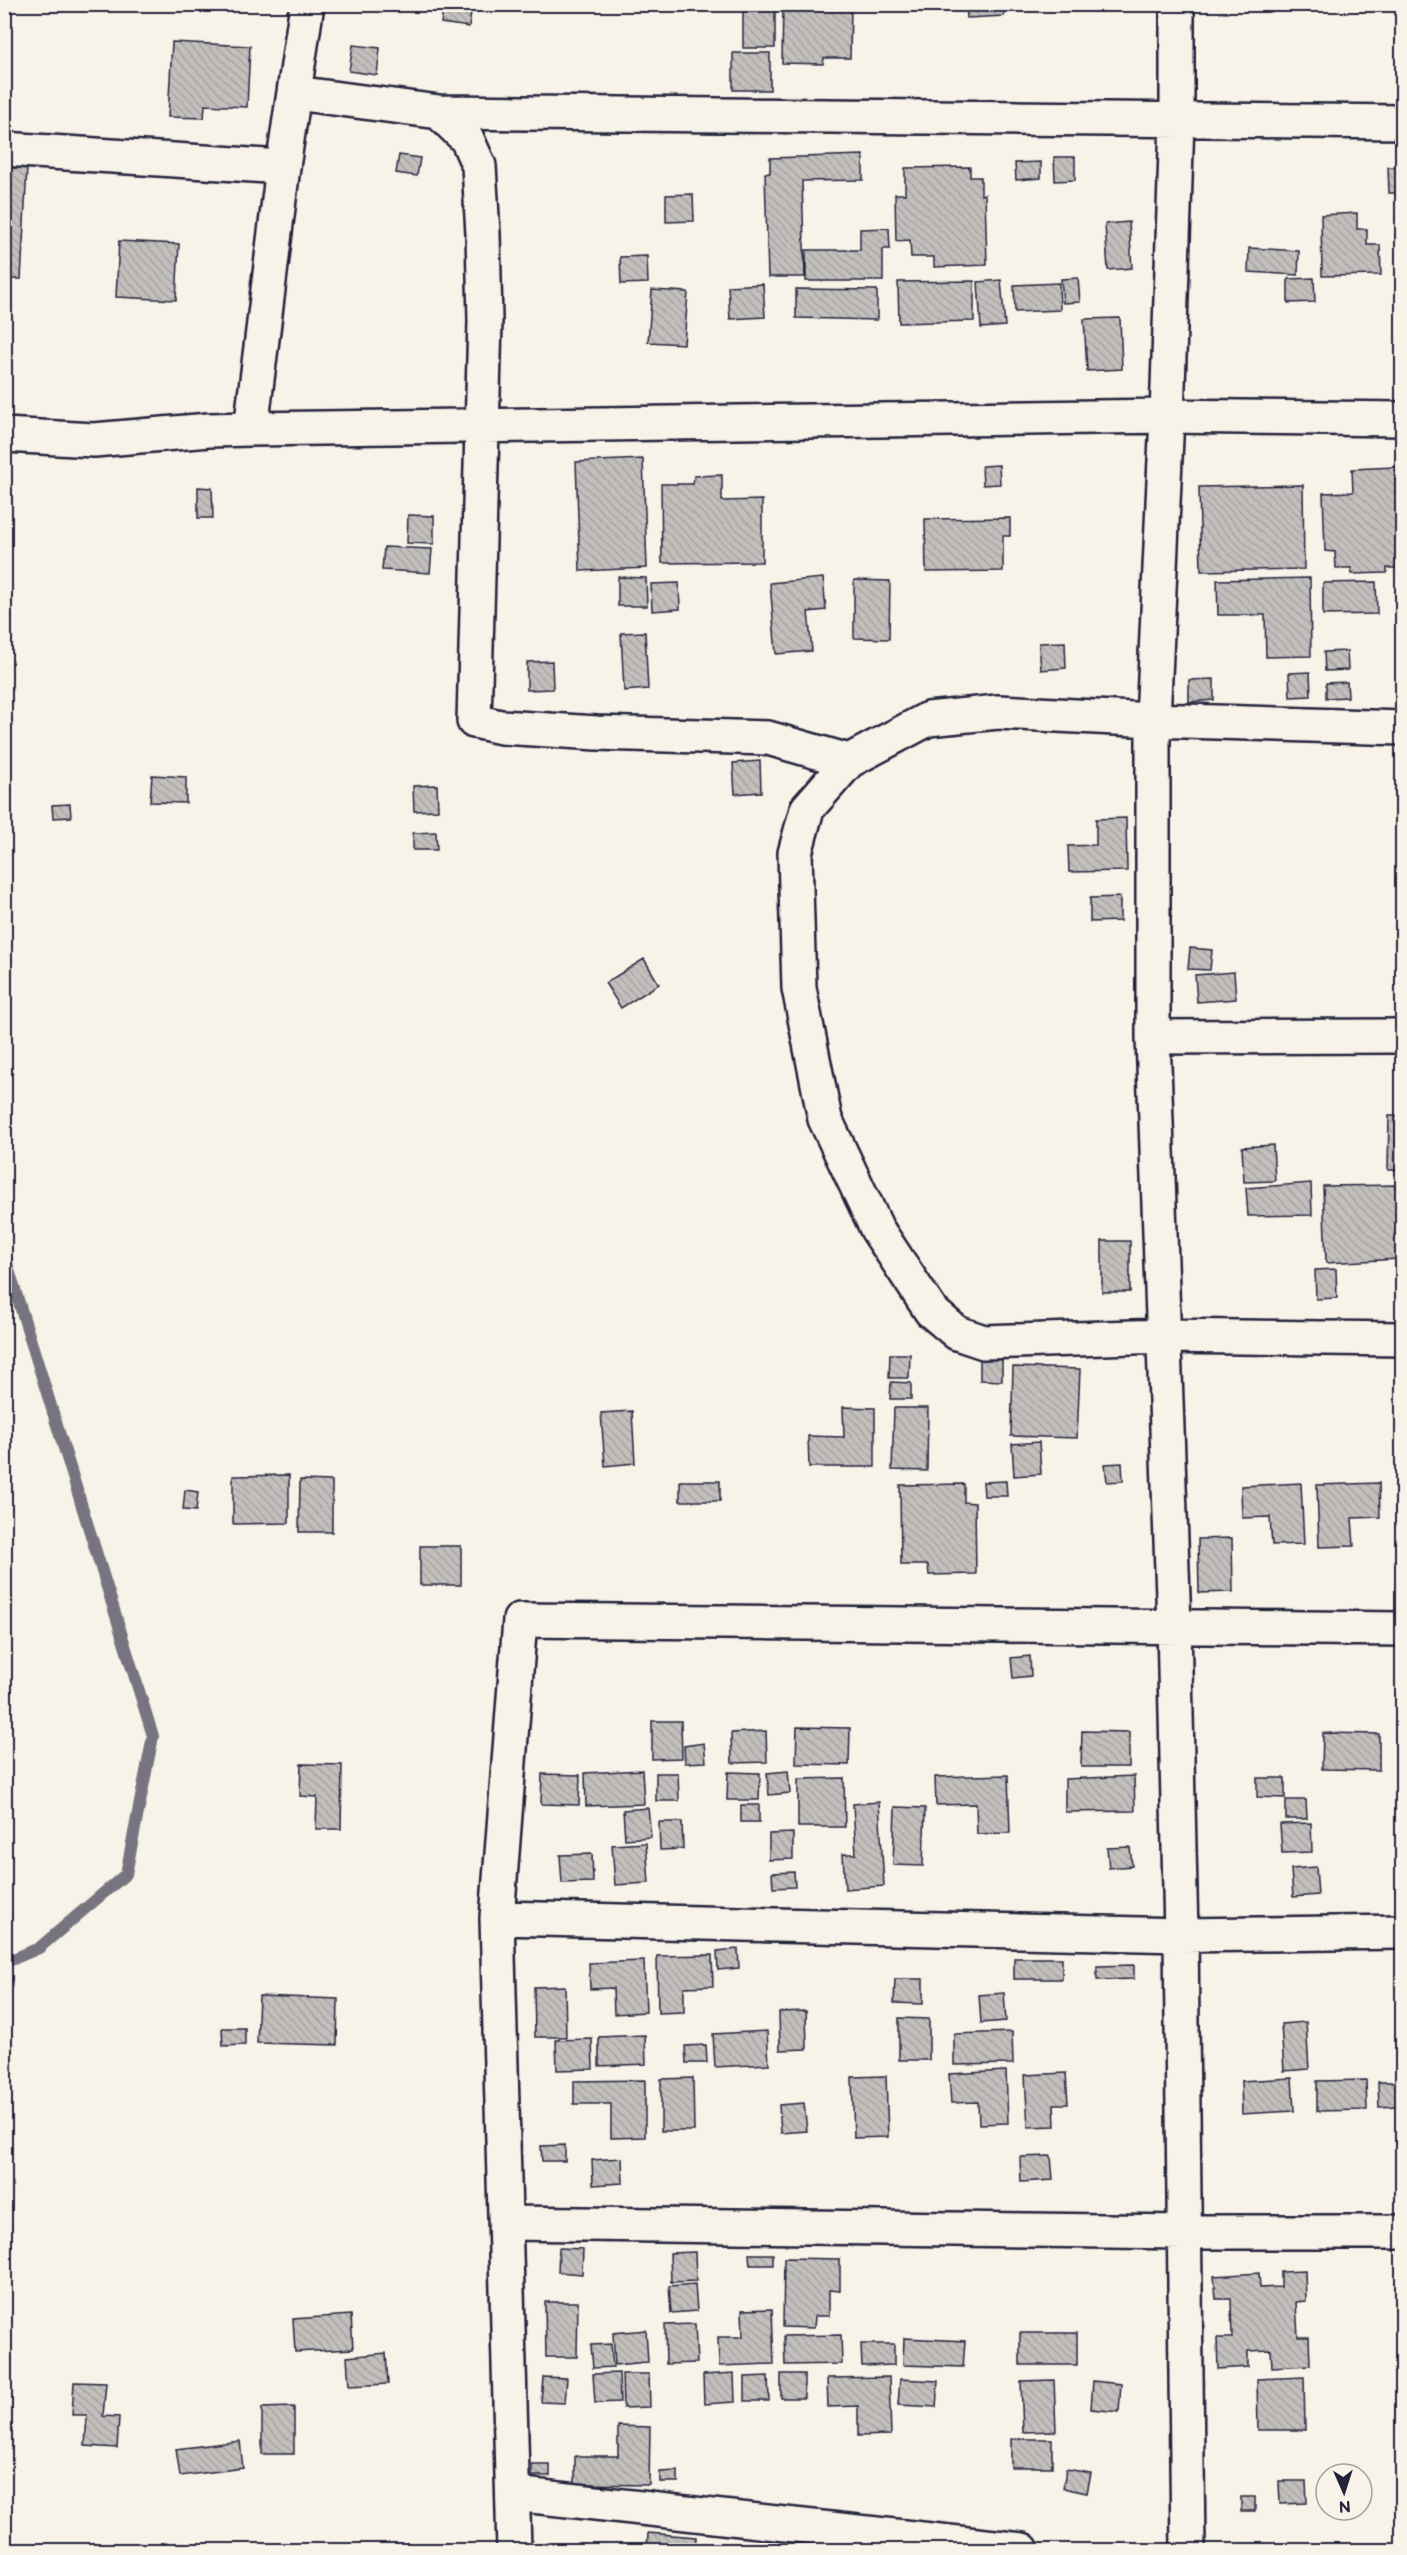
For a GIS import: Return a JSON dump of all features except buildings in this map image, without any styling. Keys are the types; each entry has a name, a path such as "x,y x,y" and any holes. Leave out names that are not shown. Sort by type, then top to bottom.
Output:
{"street":[{"path":"250,429 283,167 307,4"},
{"path":"1177,4 1177,122 1153,720 1154,1037 1162,1336 1174,1625 1181,1935 1188,2550"},
{"path":"295,93 439,112 1177,122 1402,122"},
{"path":"439,112 467,139 479,166 483,234 485,321 474,721 501,727 597,733 768,738 849,761"},
{"path":"4,149 283,167"},
{"path":"4,435 94,440 209,430 250,429 1167,416 1402,419"},
{"path":"1402,728 1153,720 998,712 928,719 849,761 807,809 795,853 799,988 825,1119 876,1229 931,1311 957,1333 984,1342 1162,1336 1402,1339"},
{"path":"1154,1037 1402,1035"},
{"path":"514,2550 497,1918 520,1620 1402,1629"},
{"path":"497,1918 1181,1935 1402,1932"},
{"path":"507,2223 1184,2232 1402,2232"},
{"path":"514,2494 1022,2550"}],"waterway":[{"path":"4,1254 153,1736 126,1874 39,1948 4,1963"}]}
